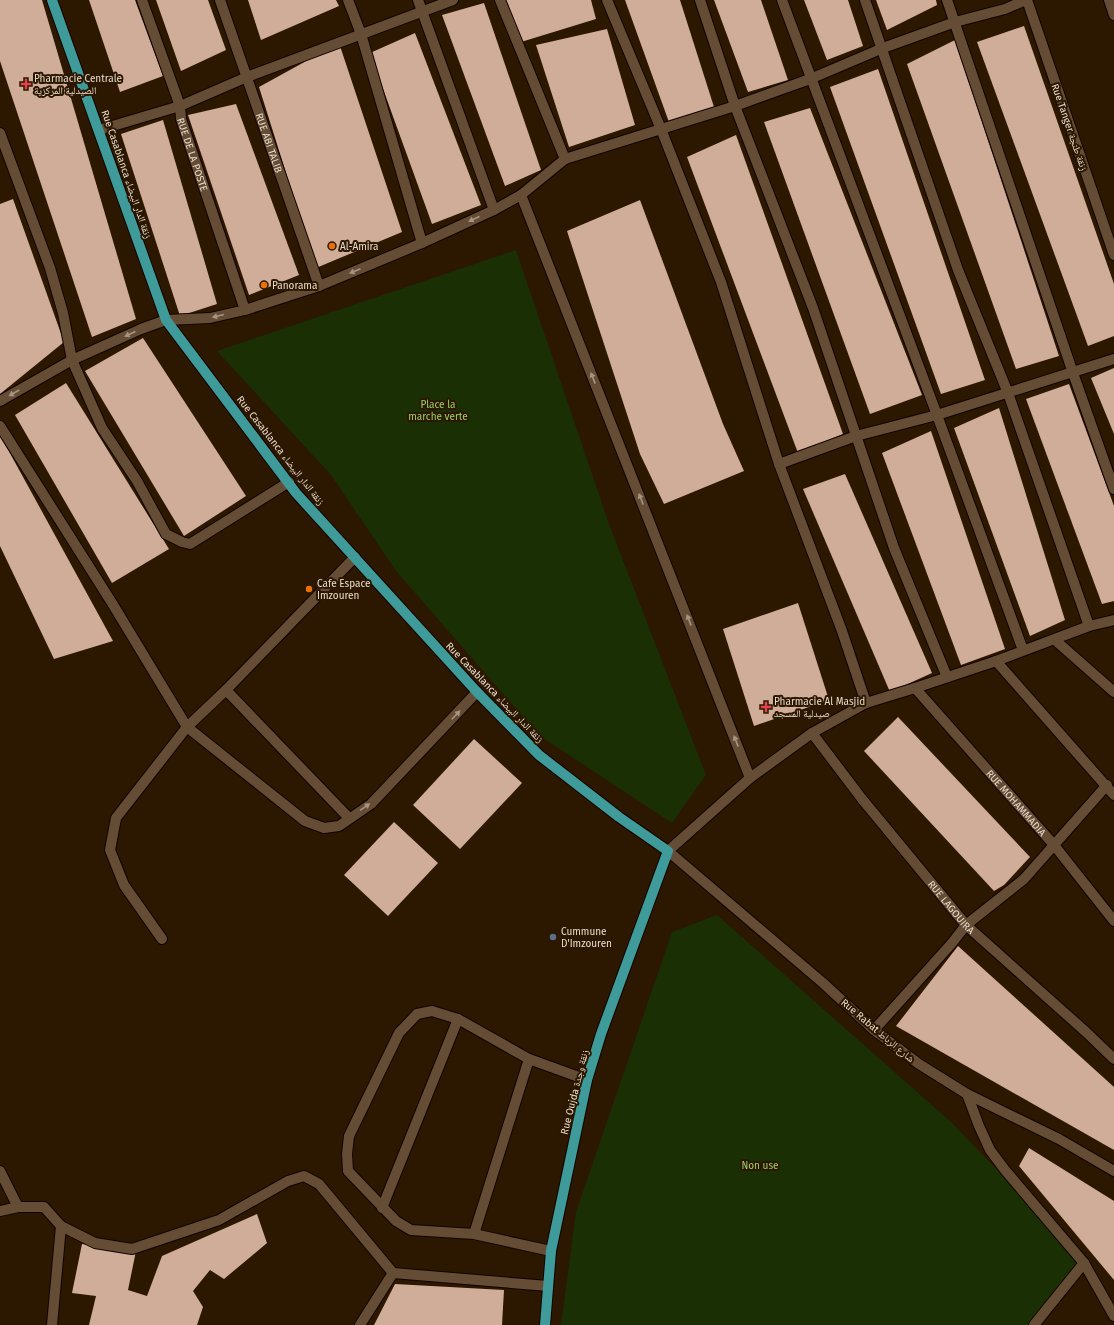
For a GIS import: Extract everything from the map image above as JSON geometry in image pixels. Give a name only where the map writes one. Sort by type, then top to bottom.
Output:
[{"type":"main road","name":"Rue Casablanca زنقة الدار البيضاء","points":[[52,0],[166,320],[296,492],[477,692],[539,755],[620,817],[668,851]]},
{"type":"main road","name":"Rue Oujda زنقة وجدة","points":[[545,1325],[551,1251],[587,1080],[601,1034],[668,851]]},
{"type":"street","name":"RUE DE LA POSTE","points":[[142,0],[180,106],[181,119],[245,310]]},
{"type":"street","name":"RUE ABI TALIB","points":[[220,0],[319,286]]},
{"type":"street","points":[[348,0],[360,34],[422,243]]},
{"type":"street","points":[[418,0],[494,210]]},
{"type":"street","points":[[99,130],[180,106],[247,77],[453,0]]},
{"type":"street","points":[[500,0],[565,159]]},
{"type":"street","points":[[607,0],[661,129],[721,282],[778,464],[842,631],[866,703]]},
{"type":"street","points":[[700,0],[735,106],[813,308],[894,548],[947,677]]},
{"type":"street","points":[[782,0],[810,79],[937,415],[1023,650]]},
{"type":"street","points":[[865,0],[883,48],[958,270],[1008,393],[1089,626]]},
{"type":"street","points":[[948,0],[1073,373],[1114,489]]},
{"type":"street","points":[[0,401],[72,360],[141,329],[166,320],[210,318],[245,310],[319,286],[422,243],[494,210],[521,194],[565,159],[735,106],[810,79],[883,48],[955,22],[1005,9],[1026,0]]},
{"type":"street","name":"Rue Tanger زنقة طنجة","points":[[1026,0],[1114,255]]},
{"type":"street","points":[[1109,0],[1114,15]]},
{"type":"street","points":[[0,134],[50,268],[63,313],[72,360],[102,428],[137,481],[166,534],[182,542],[190,544],[289,482]]},
{"type":"street","points":[[521,194],[750,778]]},
{"type":"street","points":[[778,464],[856,436],[937,415],[1114,359]]},
{"type":"street","points":[[0,426],[108,597],[187,727],[305,821],[324,828],[339,826],[370,804],[477,692]]},
{"type":"street","points":[[162,939],[124,885],[110,850],[116,818],[187,727],[226,690],[355,557]]},
{"type":"street","points":[[668,851],[750,778],[812,733],[866,703],[996,661],[1089,626],[1114,620]]},
{"type":"street","points":[[1055,640],[1114,692]]},
{"type":"street","points":[[996,661],[1114,794]]},
{"type":"street","name":"RUE MOHAMMADIA","points":[[916,688],[1054,845],[1114,921]]},
{"type":"street","points":[[226,690],[349,818]]},
{"type":"street","name":"RUE LAGOUIRA","points":[[812,733],[862,799],[966,925],[1080,1026],[1114,1059]]},
{"type":"street","points":[[874,1030],[952,943],[966,925],[1024,879],[1106,785]]},
{"type":"street","name":"Rue Rabat شارع الرباط","points":[[668,851],[823,983],[874,1030],[919,1064],[967,1094],[1059,1139],[1114,1171]]},
{"type":"street","points":[[551,1251],[474,1234],[411,1230],[396,1222],[348,1171],[347,1154],[349,1136],[399,1033],[417,1014],[432,1011],[458,1019],[529,1059],[587,1080]]},
{"type":"street","points":[[382,1208],[458,1019]]},
{"type":"street","points":[[474,1234],[529,1059]]},
{"type":"street","points":[[967,1094],[978,1126],[990,1150],[1005,1170],[1084,1263],[1114,1316]]},
{"type":"street","points":[[0,1171],[18,1208]]},
{"type":"street","points":[[0,1211],[18,1208],[44,1207],[61,1226],[95,1243],[132,1248],[219,1220],[288,1181],[304,1176],[319,1184],[393,1273],[548,1286]]},
{"type":"street","points":[[52,1325],[61,1226]]},
{"type":"street","points":[[1034,1325],[1084,1263]]},
{"type":"street","points":[[360,1325],[393,1273]]},
{"type":"green space","name":"Place la marche verte","points":[[516,250],[609,524],[706,775],[672,823],[540,736],[396,571],[331,475],[217,351]]},
{"type":"green space","name":"Non use","points":[[717,915],[951,1122],[1082,1257],[1032,1325],[561,1325],[576,1212],[672,932]]},
{"type":"building","points":[[0,0],[42,0],[136,319],[92,337],[0,61]]},
{"type":"building","points":[[89,0],[135,0],[163,76],[120,92]]},
{"type":"building","points":[[156,0],[208,0],[226,50],[181,71]]},
{"type":"building","points":[[248,0],[336,0],[339,6],[261,40]]},
{"type":"building","points":[[505,0],[591,0],[596,19],[521,42]]},
{"type":"building","points":[[625,0],[680,0],[714,107],[670,125]]},
{"type":"building","points":[[714,0],[761,0],[788,80],[748,92]]},
{"type":"building","points":[[804,0],[848,0],[863,46],[827,60]]},
{"type":"building","points":[[876,0],[936,0],[937,5],[887,30]]},
{"type":"building","points":[[484,3],[541,170],[505,186],[442,15]]},
{"type":"building","points":[[1024,26],[1114,284],[1114,336],[1088,346],[977,42]]},
{"type":"building","points":[[607,29],[635,125],[569,147],[536,45]]},
{"type":"building","points":[[415,33],[481,205],[432,224],[370,53]]},
{"type":"building","points":[[955,40],[1059,356],[1016,369],[907,64]]},
{"type":"building","points":[[339,43],[402,232],[316,268],[259,87]]},
{"type":"building","points":[[878,69],[985,380],[941,394],[830,87]]},
{"type":"building","points":[[236,104],[299,275],[249,295],[188,115]]},
{"type":"building","points":[[810,108],[922,395],[870,414],[764,122]]},
{"type":"building","points":[[163,120],[217,304],[180,316],[121,134]]},
{"type":"building","points":[[736,135],[843,434],[798,453],[687,157]]},
{"type":"building","points":[[13,199],[64,342],[0,394],[0,204]]},
{"type":"building","points":[[640,200],[723,424],[744,471],[664,504],[640,454],[567,231]]},
{"type":"building","points":[[143,338],[246,496],[184,536],[85,371]]},
{"type":"building","points":[[1114,368],[1114,434],[1091,378]]},
{"type":"building","points":[[66,383],[169,549],[112,583],[15,415]]},
{"type":"building","points":[[1069,384],[1114,506],[1114,601],[1102,604],[1026,399]]},
{"type":"building","points":[[999,408],[1065,620],[1030,636],[954,428]]},
{"type":"building","points":[[931,431],[1005,649],[961,665],[882,453]]},
{"type":"building","points":[[0,435],[113,641],[54,659],[0,546]]},
{"type":"building","points":[[845,474],[932,673],[890,692],[803,489]]},
{"type":"building","points":[[798,603],[829,700],[754,726],[723,629]]},
{"type":"building","points":[[898,717],[1030,857],[1004,885],[994,891],[864,751]]},
{"type":"building","points":[[474,739],[522,783],[460,849],[413,805]]},
{"type":"building","points":[[394,822],[438,863],[388,916],[344,875]]},
{"type":"building","points":[[958,946],[1114,1087],[1114,1150],[896,1026]]},
{"type":"building","points":[[1029,1148],[1114,1201],[1114,1280],[1019,1166]]},
{"type":"building","points":[[257,1214],[267,1243],[224,1279],[210,1270],[193,1291],[203,1307],[197,1325],[89,1325],[96,1296],[72,1293],[82,1244],[136,1251],[128,1290],[147,1296],[162,1256]]},
{"type":"building","points":[[395,1284],[504,1290],[502,1325],[374,1325]]},
{"type":"place","name":"Pharmacie Centrale الصيدلية المركزية","points":[[26,84]]},
{"type":"place","name":"Al-Amira","points":[[332,246]]},
{"type":"place","name":"Panorama","points":[[264,285]]},
{"type":"place","name":"Cafe Espace Imzouren","points":[[309,589]]},
{"type":"place","name":"Pharmacie Al Masjid صيدلية المسجد","points":[[766,707]]},
{"type":"place","name":"Cummune D'Imzouren","points":[[553,937]]}]
